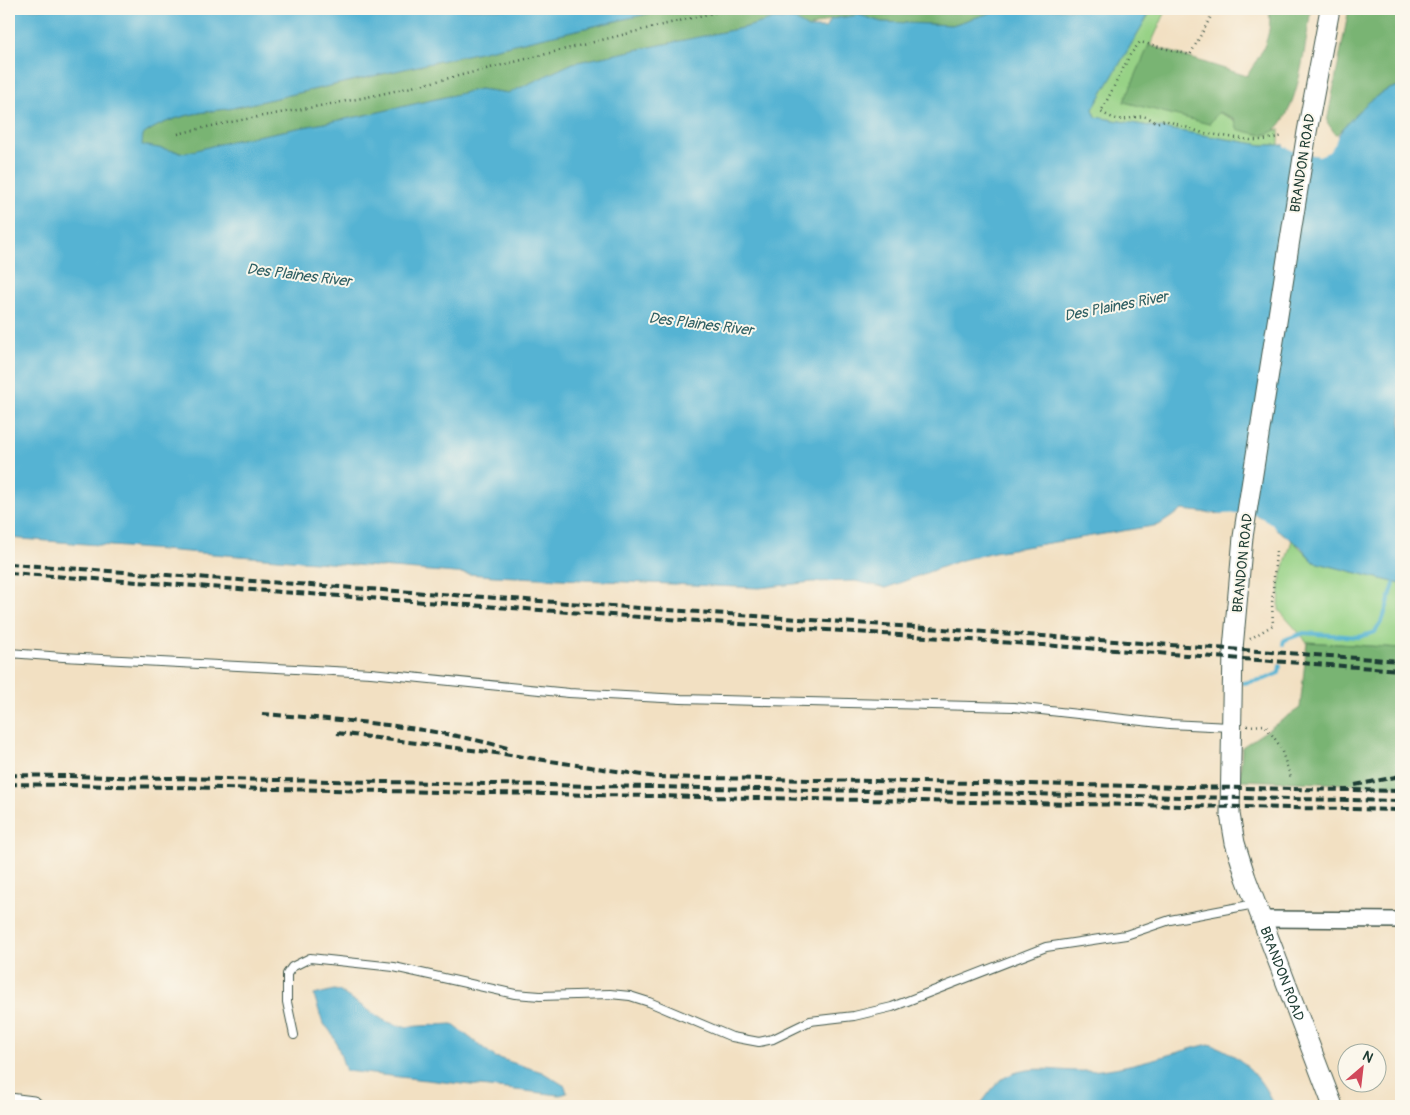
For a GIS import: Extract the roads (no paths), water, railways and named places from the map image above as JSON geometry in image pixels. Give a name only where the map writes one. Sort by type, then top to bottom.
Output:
[{"type":"street","name":"BRANDON ROAD","points":[[1330,9],[1307,132],[1243,536],[1232,649],[1230,814],[1235,843],[1258,911],[1333,1106]]},
{"type":"street","points":[[1258,911],[1401,920]]},
{"type":"street","points":[[9,1103],[33,1106]]},
{"type":"lane","points":[[9,653],[62,658],[371,673],[569,692],[681,699],[1014,708],[1169,724],[1230,727]]},
{"type":"lane","points":[[294,1034],[287,1002],[287,974],[300,961],[310,958],[394,967],[515,994],[540,996],[610,994],[630,996],[649,1002],[732,1037],[759,1042],[773,1039],[810,1021],[854,1016],[892,1007],[1046,947],[1126,935],[1170,920],[1258,911]]},
{"type":"water","name":"Des Plaines River","points":[[9,9],[669,9],[228,109],[184,116],[162,124],[143,135],[142,145],[185,153],[231,141],[366,115],[480,89],[509,93],[573,63],[747,27],[774,19],[795,20],[808,28],[826,28],[831,19],[859,15],[881,22],[952,25],[1003,9],[1152,9],[1093,109],[1096,117],[1262,145],[1284,145],[1292,150],[1316,155],[1330,149],[1350,120],[1370,101],[1391,88],[1401,86],[1401,584],[1314,562],[1300,546],[1258,516],[1245,513],[1231,515],[1182,510],[1159,525],[994,552],[958,561],[886,588],[855,581],[812,582],[759,588],[494,576],[9,538]]},
{"type":"water","points":[[334,990],[339,991],[385,1021],[403,1027],[452,1024],[495,1057],[542,1072],[565,1086],[567,1093],[560,1095],[346,1071],[331,1032],[323,1024],[314,995]]},
{"type":"water","points":[[1209,1044],[1230,1053],[1240,1060],[1263,1085],[1274,1106],[979,1106],[1001,1080],[1014,1073],[1034,1069],[1086,1071],[1116,1068]]},
{"type":"waterway","points":[[1283,644],[1284,640],[1304,633],[1359,637],[1375,632],[1383,619],[1394,584]]},
{"type":"waterway","points":[[1243,683],[1265,679],[1279,673],[1280,666]]},
{"type":"railway","points":[[9,564],[1401,661]]},
{"type":"railway","points":[[9,573],[1401,670]]},
{"type":"railway","points":[[262,714],[419,729],[511,749]]},
{"type":"railway","points":[[337,733],[504,754],[656,777],[1401,791]]},
{"type":"railway","points":[[9,775],[1401,801]]},
{"type":"railway","points":[[1355,785],[1401,776]]},
{"type":"railway","points":[[9,784],[1401,810]]}]
